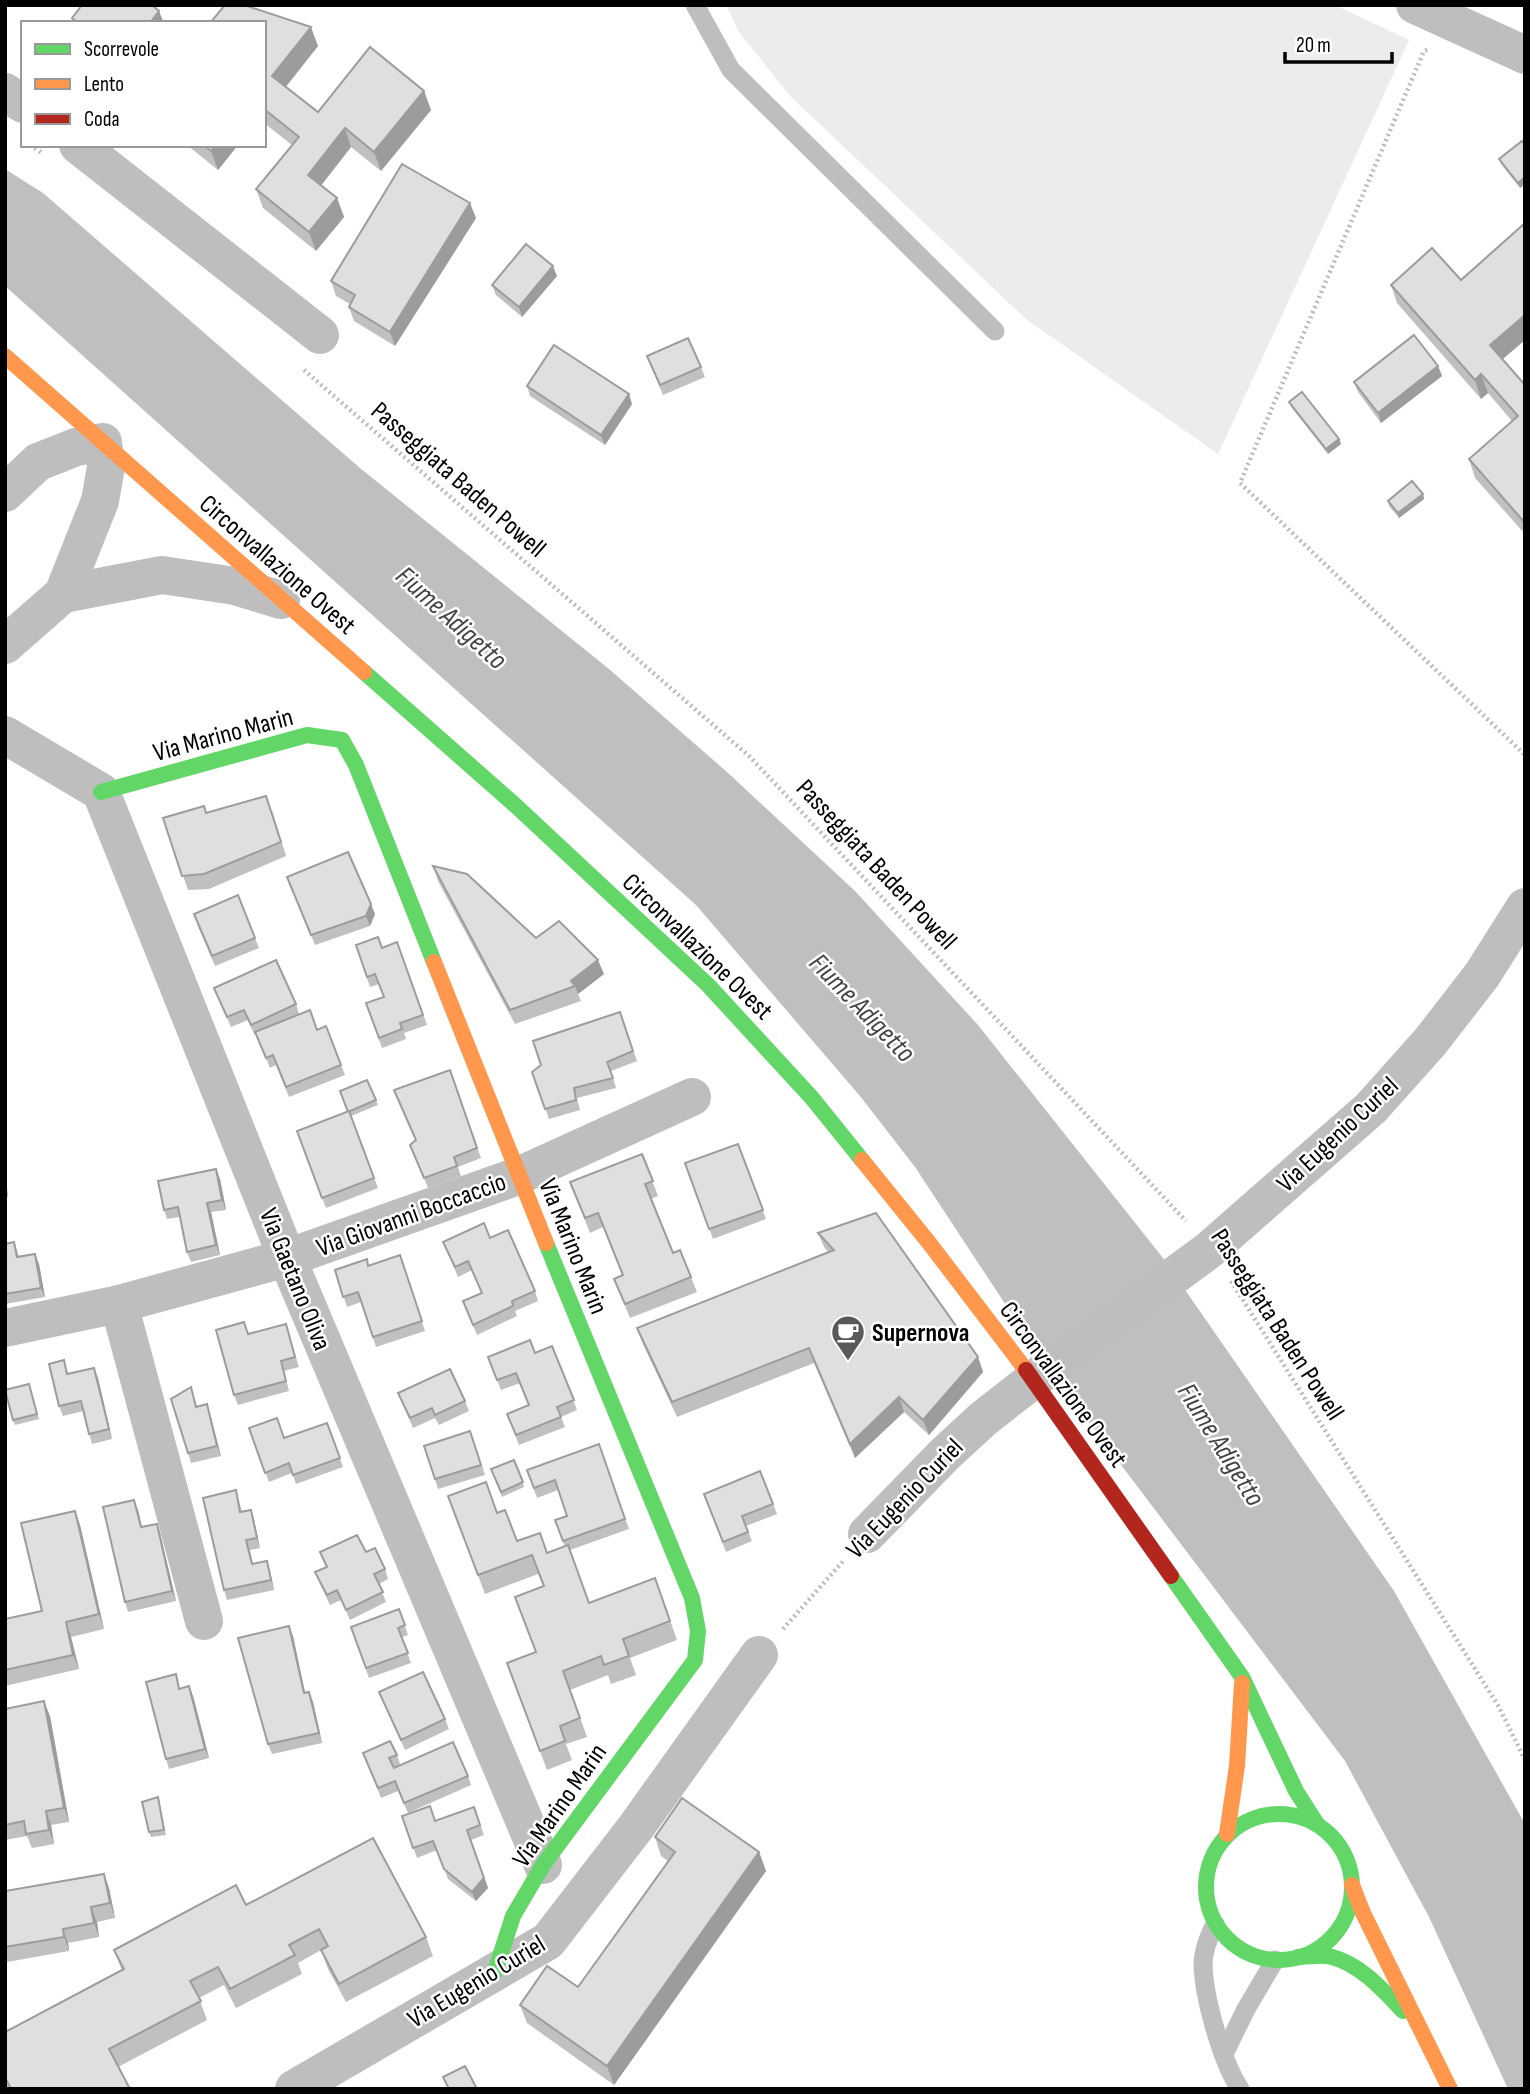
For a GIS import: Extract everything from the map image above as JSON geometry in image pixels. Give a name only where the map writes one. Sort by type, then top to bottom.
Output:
[{"type":"main road","name":"Circonvallazione Ovest","points":[[5,356],[515,805],[708,985],[812,1098],[1040,1375],[1242,1677],[1296,1791],[1317,1824]]},
{"type":"main road","name":"Via Marino Marin","points":[[101,792],[307,735],[342,740],[356,765],[518,1176],[692,1598],[698,1630],[695,1660],[543,1865],[513,1916],[495,1972]]},
{"type":"main road","points":[[1227,1834],[1237,1766],[1242,1677]]},
{"type":"main road","points":[[1423,2033],[1387,1994],[1357,1970],[1331,1957],[1275,1960],[1251,1955],[1230,1942],[1215,1924],[1206,1901],[1206,1877],[1213,1853],[1227,1834],[1247,1820],[1270,1814],[1294,1815],[1317,1824],[1335,1840],[1347,1861],[1352,1885],[1363,1913],[1423,2033],[1450,2089]]},
{"type":"main road","points":[[1298,1957],[1320,1947],[1338,1930],[1349,1909],[1352,1885]]},
{"type":"street","points":[[1415,5],[1525,55]]},
{"type":"street","points":[[5,92],[21,103]]},
{"type":"street","points":[[66,153],[320,335]]},
{"type":"street","points":[[5,494],[38,462],[76,447],[103,443],[106,467],[100,501],[63,594],[5,645]]},
{"type":"street","points":[[63,594],[162,575],[235,586],[281,600]]},
{"type":"street","points":[[5,736],[101,792]]},
{"type":"street","name":"Via Gaetano Oliva","points":[[101,792],[287,1258],[543,1865]]},
{"type":"street","name":"Via Eugenio Curiel","points":[[867,1534],[983,1419],[1205,1252],[1371,1108],[1430,1042],[1467,994],[1525,906]]},
{"type":"street","name":"Via Giovanni Boccaccio","points":[[5,1328],[119,1304],[287,1258],[518,1176],[692,1097]]},
{"type":"street","points":[[119,1304],[204,1621]]},
{"type":"street","name":"Via Eugenio Curiel","points":[[294,2089],[548,1941],[636,1827],[759,1655]]},
{"type":"lane","points":[[695,5],[731,70],[995,331]]},
{"type":"lane","points":[[1215,1924],[1207,1939],[1203,1963],[1208,2001],[1224,2054],[1240,2089]]},
{"type":"lane","points":[[1224,2054],[1246,2009],[1275,1960]]},
{"type":"path","points":[[1434,48],[1424,51],[1240,483],[1525,755]]},
{"type":"path","points":[[39,147],[66,153]]},
{"type":"path","name":"Passeggiata Baden Powell","points":[[298,365],[749,756],[1183,1218],[1205,1252],[1229,1277],[1499,1707],[1525,1760]]},
{"type":"path","name":"Via Eugenio Curiel","points":[[759,1655],[867,1534]]},
{"type":"shaded area","points":[[726,5],[1335,5],[1409,40],[1218,454],[1026,319],[791,97],[739,32]]},
{"type":"water","name":"Fiume Adigetto","points":[[5,169],[43,193],[360,468],[609,669],[727,772],[855,891],[978,1025],[1163,1258],[1394,1591],[1525,1824],[1525,2089],[1508,2089],[1429,1917],[1345,1761],[1044,1363],[915,1167],[860,1096],[696,905],[5,286]]},
{"type":"building","points":[[82,5],[152,5],[159,11],[152,21],[76,21],[72,18]]},
{"type":"building","points":[[225,5],[244,5],[311,27],[272,76],[318,112],[370,47],[424,91],[374,152],[345,128],[308,175],[337,198],[309,232],[256,189],[299,137],[266,111],[266,21],[212,21]]},
{"type":"building","points":[[1522,141],[1525,145],[1525,177],[1518,183],[1499,159]]},
{"type":"building","points":[[402,164],[470,203],[390,332],[349,307],[355,295],[331,281]]},
{"type":"building","points":[[1525,223],[1525,315],[1490,345],[1525,385],[1525,523],[1469,459],[1518,416],[1481,374],[1475,380],[1391,285],[1432,248],[1461,280]]},
{"type":"building","points":[[526,244],[553,266],[519,307],[492,285]]},
{"type":"building","points":[[1414,335],[1438,366],[1378,413],[1354,382]]},
{"type":"building","points":[[688,338],[701,367],[660,385],[647,356]]},
{"type":"building","points":[[554,345],[629,394],[601,435],[527,386]]},
{"type":"building","points":[[1302,392],[1339,439],[1326,449],[1289,402]]},
{"type":"building","points":[[1412,481],[1423,494],[1398,513],[1388,501]]},
{"type":"building","points":[[266,796],[281,842],[204,874],[182,876],[163,818],[204,806],[206,813]]},
{"type":"building","points":[[348,852],[371,904],[366,916],[311,935],[287,877]]},
{"type":"building","points":[[433,866],[467,874],[536,938],[559,921],[598,960],[571,981],[575,986],[510,1010]]},
{"type":"building","points":[[238,895],[255,938],[212,956],[194,914]]},
{"type":"building","points":[[378,937],[382,948],[397,942],[423,1015],[400,1023],[402,1029],[379,1038],[366,1003],[384,997],[375,974],[367,977],[356,945]]},
{"type":"building","points":[[276,960],[296,1004],[251,1025],[244,1010],[227,1017],[214,988]]},
{"type":"building","points":[[310,1010],[317,1030],[326,1026],[341,1065],[286,1087],[273,1055],[266,1058],[255,1032]]},
{"type":"building","points":[[620,1012],[633,1051],[607,1062],[613,1078],[574,1088],[576,1100],[545,1109],[532,1072],[541,1065],[533,1041]]},
{"type":"building","points":[[450,1070],[477,1148],[454,1157],[457,1166],[424,1178],[410,1145],[416,1140],[394,1090]]},
{"type":"building","points":[[367,1080],[376,1100],[348,1112],[340,1091]]},
{"type":"building","points":[[349,1111],[374,1178],[322,1198],[297,1131]]},
{"type":"building","points":[[738,1144],[763,1210],[709,1229],[685,1163]]},
{"type":"building","points":[[642,1154],[653,1181],[645,1184],[673,1253],[680,1250],[691,1277],[625,1304],[614,1279],[623,1275],[598,1213],[585,1218],[570,1182]]},
{"type":"building","points":[[216,1169],[222,1200],[207,1203],[216,1245],[187,1252],[178,1207],[164,1210],[158,1181]]},
{"type":"building","points":[[876,1213],[978,1357],[923,1420],[899,1397],[850,1444],[809,1348],[672,1402],[637,1328],[834,1250],[818,1233]]},
{"type":"building","points":[[484,1223],[490,1238],[508,1230],[535,1291],[512,1301],[513,1306],[473,1325],[463,1301],[482,1293],[468,1261],[455,1267],[443,1242]]},
{"type":"building","points":[[14,1242],[17,1257],[35,1254],[41,1288],[5,1294],[5,1244]]},
{"type":"building","points":[[400,1255],[422,1321],[373,1337],[358,1292],[343,1297],[335,1270],[367,1259],[368,1266]]},
{"type":"building","points":[[244,1322],[248,1334],[286,1324],[295,1357],[281,1361],[286,1381],[234,1395],[216,1330]]},
{"type":"building","points":[[530,1340],[535,1353],[552,1346],[574,1400],[557,1407],[561,1417],[516,1435],[507,1414],[529,1405],[516,1373],[497,1380],[488,1357]]},
{"type":"building","points":[[64,1360],[67,1374],[94,1368],[109,1429],[89,1434],[81,1401],[59,1406],[49,1364]]},
{"type":"building","points":[[450,1369],[465,1401],[435,1415],[432,1408],[410,1418],[398,1393]]},
{"type":"building","points":[[29,1384],[37,1414],[13,1420],[5,1390]]},
{"type":"building","points":[[191,1387],[196,1407],[207,1404],[217,1446],[188,1453],[171,1399]]},
{"type":"building","points":[[277,1418],[284,1438],[327,1423],[340,1458],[293,1475],[289,1463],[265,1473],[249,1428]]},
{"type":"building","points":[[470,1431],[481,1465],[435,1479],[424,1446]]},
{"type":"building","points":[[599,1444],[625,1519],[563,1541],[555,1520],[567,1516],[555,1480],[534,1488],[527,1470]]},
{"type":"building","points":[[514,1460],[523,1482],[501,1492],[491,1469]]},
{"type":"building","points":[[760,1471],[773,1504],[742,1516],[748,1532],[723,1542],[704,1494]]},
{"type":"building","points":[[486,1482],[497,1513],[505,1510],[517,1541],[540,1533],[547,1553],[568,1545],[589,1603],[655,1578],[670,1621],[623,1639],[629,1656],[604,1665],[601,1656],[563,1671],[580,1718],[560,1726],[565,1741],[540,1751],[507,1663],[536,1652],[515,1597],[544,1586],[532,1555],[478,1575],[448,1496]]},
{"type":"building","points":[[236,1490],[240,1512],[251,1510],[257,1538],[246,1540],[252,1564],[267,1561],[271,1580],[224,1590],[203,1498]]},
{"type":"building","points":[[134,1500],[141,1527],[157,1524],[172,1591],[125,1602],[103,1507]]},
{"type":"building","points":[[75,1511],[99,1614],[66,1622],[73,1655],[5,1670],[5,1619],[42,1611],[21,1523]]},
{"type":"building","points":[[357,1535],[366,1552],[375,1548],[385,1569],[374,1574],[383,1592],[346,1610],[337,1590],[327,1595],[315,1572],[327,1567],[320,1552]]},
{"type":"building","points":[[399,1609],[405,1625],[398,1628],[408,1653],[366,1668],[351,1627]]},
{"type":"building","points":[[289,1626],[304,1693],[309,1692],[319,1733],[268,1744],[238,1638]]},
{"type":"building","points":[[423,1672],[445,1719],[401,1740],[379,1692]]},
{"type":"building","points":[[176,1674],[179,1689],[189,1686],[205,1749],[166,1759],[146,1682]]},
{"type":"building","points":[[44,1701],[64,1808],[46,1811],[49,1830],[26,1834],[24,1821],[5,1825],[5,1709]]},
{"type":"building","points":[[390,1741],[397,1755],[389,1758],[394,1768],[453,1742],[468,1776],[404,1803],[395,1781],[378,1788],[363,1753]]},
{"type":"building","points":[[158,1797],[164,1830],[149,1832],[142,1802]]},
{"type":"building","points":[[682,1798],[759,1852],[607,2066],[520,2005],[547,1966],[578,1987],[675,1852],[655,1837]]},
{"type":"building","points":[[430,1806],[435,1821],[474,1807],[480,1825],[467,1830],[484,1878],[472,1892],[444,1869],[433,1841],[413,1848],[402,1816]]},
{"type":"building","points":[[373,1838],[426,1937],[339,1984],[321,1950],[328,1946],[319,1929],[289,1945],[295,1955],[230,1989],[218,1967],[190,1981],[201,2001],[109,2049],[130,2089],[11,2089],[5,2077],[5,2032],[124,1969],[114,1950],[236,1885],[246,1905]]},
{"type":"building","points":[[104,1874],[110,1903],[91,1907],[94,1923],[63,1929],[64,1937],[5,1947],[5,1891]]},
{"type":"building","points":[[465,2066],[477,2089],[449,2089],[443,2077]]},
{"type":"traffic: fast","points":[[364,672],[515,805],[708,985],[812,1098],[862,1160]]},
{"type":"traffic: fast","points":[[101,792],[307,735],[342,740],[356,765],[434,962]]},
{"type":"traffic: fast","points":[[495,1972],[513,1916],[543,1865],[695,1660],[698,1631],[692,1598],[546,1243]]},
{"type":"traffic: fast","points":[[1171,1576],[1242,1677],[1296,1791],[1317,1824]]},
{"type":"traffic: fast","points":[[1279,1814],[1307,1820],[1331,1835],[1346,1859],[1352,1887],[1346,1915],[1331,1939],[1307,1954],[1279,1960],[1251,1954],[1227,1939],[1212,1915],[1206,1887],[1212,1859],[1227,1835],[1251,1820],[1279,1814]]},
{"type":"traffic: fast","points":[[1298,1957],[1328,1956],[1352,1966],[1371,1979],[1403,2011]]},
{"type":"traffic: slow","points":[[5,356],[364,672]]},
{"type":"traffic: slow","points":[[434,962],[546,1243]]},
{"type":"traffic: slow","points":[[862,1160],[1026,1370]]},
{"type":"traffic: slow","points":[[1227,1834],[1237,1766],[1242,1683]]},
{"type":"traffic: slow","points":[[1352,1885],[1363,1913],[1450,2089]]},
{"type":"traffic: jam","points":[[1026,1370],[1171,1576]]},
{"type":"place","name":"Supernova","points":[[848,1362]]}]
